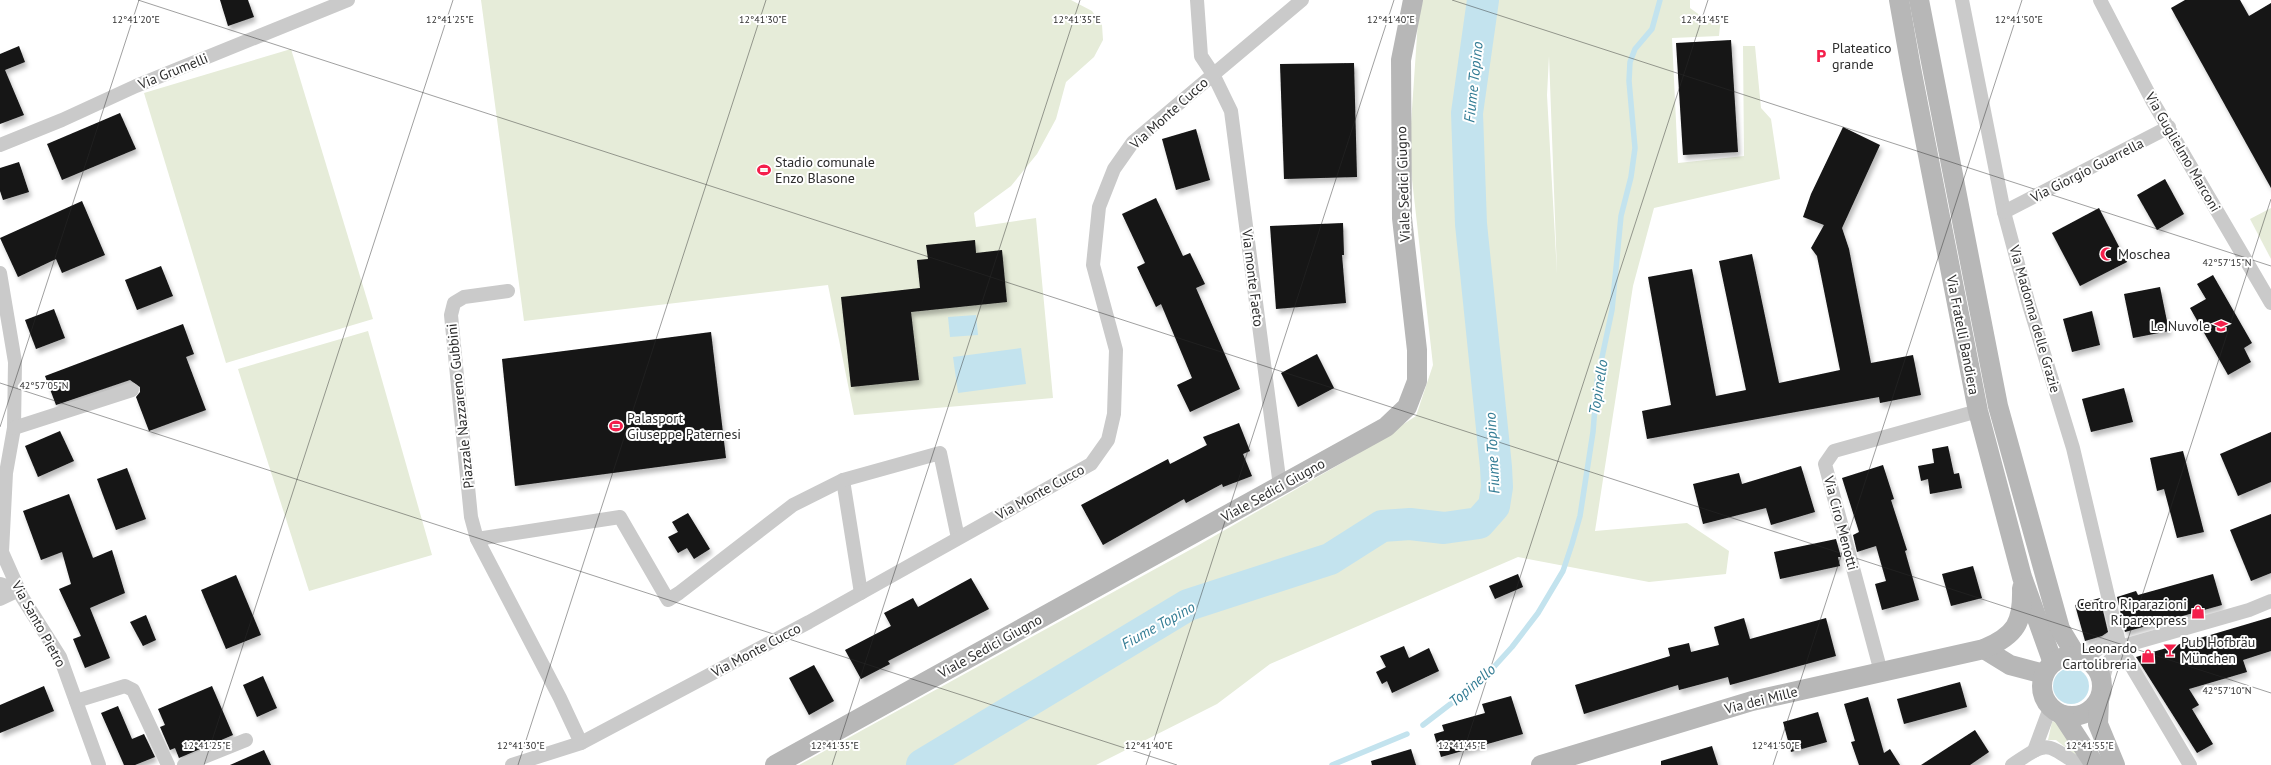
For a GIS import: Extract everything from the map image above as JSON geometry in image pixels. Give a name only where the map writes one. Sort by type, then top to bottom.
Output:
[{"type":"main road","name":"Viale Sedici Giugno","points":[[775,765],[1386,427],[1407,407],[1417,381],[1417,350],[1402,210],[1401,60],[1413,0]]},
{"type":"main road","name":"Via Fratelli Bandiera","points":[[1899,0],[1910,68],[1978,411],[2048,668]]},
{"type":"main road","name":"Via Fratelli Bandiera","points":[[1920,0],[1998,406],[2060,629],[2081,658]]},
{"type":"main road","name":"Via dei Mille","points":[[1541,765],[1752,701],[1984,649],[2004,640],[2017,627],[2023,610],[2022,577]]},
{"type":"main road","points":[[1984,649],[2010,665],[2048,668],[2064,657],[2081,658],[2093,665],[2099,673],[2100,691],[2098,724],[2115,765]]},
{"type":"main road","points":[[2048,668],[2042,692],[2095,765]]},
{"type":"main road","points":[[2057,712],[2080,716],[2094,707],[2100,691]]},
{"type":"street","name":"Via Grumelli","points":[[0,145],[62,120],[136,86],[348,0]]},
{"type":"street","name":"Via monte Faeto","points":[[1197,0],[1201,56],[1213,74],[1231,111],[1280,486]]},
{"type":"street","name":"Via Monte Cucco","points":[[512,765],[581,743],[861,593],[1091,464],[1108,440],[1114,414],[1116,350],[1093,265],[1099,207],[1114,170],[1133,142],[1302,0]]},
{"type":"street","name":"Via Madonna delle Grazie","points":[[1962,0],[2004,212],[2029,305],[2073,448],[2119,642],[2190,765]]},
{"type":"street","name":"Via Guglielmo Marconi","points":[[2100,0],[2169,127],[2271,303]]},
{"type":"street","name":"Via Giorgio Guarrella","points":[[2004,212],[2169,127]]},
{"type":"street","name":"Via Santo Pietro","points":[[0,274],[15,362],[14,428],[6,473],[2,552],[19,590],[60,657],[99,765]]},
{"type":"street","name":"Piazzale Nazzareno Gubbini","points":[[508,291],[464,297],[454,303],[451,315],[471,517],[477,539],[546,671],[581,743]]},
{"type":"street","points":[[14,428],[132,390]]},
{"type":"street","name":"Via Ciro Menotti","points":[[1881,672],[1825,464],[1834,451],[1978,411]]},
{"type":"street","points":[[477,539],[620,517],[668,600],[680,593],[793,505],[843,480],[940,453],[958,538]]},
{"type":"street","points":[[843,480],[861,593]]},
{"type":"street","points":[[0,584],[19,590]]},
{"type":"street","points":[[0,599],[19,590]]},
{"type":"street","points":[[2081,658],[2119,642],[2249,610],[2271,601]]},
{"type":"street","points":[[2100,691],[2107,664],[2119,642]]},
{"type":"street","points":[[76,701],[125,686],[134,690],[168,765]]},
{"type":"street","points":[[2034,751],[2057,712]]},
{"type":"street","points":[[184,765],[246,740]]},
{"type":"street","points":[[2012,765],[2034,751],[2044,747],[2053,747],[2079,765]]},
{"type":"green space","name":"Stadio comunale Enzo Blasone","points":[[481,0],[1071,0],[1092,11],[1102,25],[1103,40],[1094,57],[1066,82],[1056,119],[1037,154],[1011,186],[974,213],[976,227],[1036,218],[1053,398],[854,415],[828,285],[524,321]]},
{"type":"green space","points":[[1423,0],[1690,0],[1690,8],[1701,16],[1721,16],[1719,36],[1672,38],[1678,163],[1744,156],[1743,46],[1755,46],[1761,108],[1771,119],[1780,179],[1654,208],[1633,286],[1595,531],[1687,523],[1729,551],[1726,574],[1649,582],[1518,557],[1270,664],[1217,704],[1096,765],[799,765],[1197,546],[1354,456],[1416,416],[1433,365],[1409,153],[1418,21]],"holes":[[[1549,56],[1557,273],[1547,95]]]},
{"type":"green space","points":[[291,49],[373,319],[226,363],[144,93]]},
{"type":"green space","points":[[2271,208],[2271,259],[2250,219]]},
{"type":"green space","points":[[368,331],[432,555],[309,591],[238,369]]},
{"type":"green space","points":[[2058,719],[2088,765],[2056,740],[2048,740],[2052,722]]},
{"type":"water","points":[[976,315],[978,335],[950,337],[948,317]]},
{"type":"water","points":[[1021,348],[1026,384],[958,393],[953,357]]},
{"type":"water","points":[[2071,668],[2081,671],[2086,676],[2089,686],[2086,696],[2081,701],[2071,704],[2061,701],[2056,696],[2053,686],[2056,676],[2061,671]]},
{"type":"building","points":[[220,0],[248,0],[254,17],[228,26]]},
{"type":"building","points":[[2185,0],[2240,0],[2249,16],[2271,3],[2271,188],[2171,8]]},
{"type":"building","points":[[1731,40],[1738,152],[1683,155],[1676,43]]},
{"type":"building","points":[[19,46],[25,62],[5,70],[24,115],[0,124],[0,54]]},
{"type":"building","points":[[1354,63],[1357,177],[1284,179],[1280,64]]},
{"type":"building","points":[[120,113],[136,149],[62,180],[47,144]]},
{"type":"building","points":[[1843,127],[1880,145],[1842,228],[1849,249],[1871,363],[1913,355],[1921,395],[1880,403],[1879,397],[1647,439],[1642,411],[1671,405],[1648,277],[1692,269],[1716,396],[1746,390],[1719,261],[1752,254],[1779,383],[1840,370],[1817,256],[1811,248],[1824,225],[1803,217],[1811,194]]},
{"type":"building","points":[[1196,129],[1210,180],[1176,190],[1162,139]]},
{"type":"building","points":[[19,162],[29,192],[3,200],[0,191],[0,168]]},
{"type":"building","points":[[2165,179],[2184,214],[2157,230],[2137,195]]},
{"type":"building","points":[[1156,198],[1183,256],[1190,253],[1205,284],[1196,288],[1240,389],[1190,412],[1177,385],[1192,378],[1161,304],[1156,307],[1137,267],[1145,263],[1122,214]]},
{"type":"building","points":[[82,201],[105,255],[62,273],[56,259],[18,277],[0,238]]},
{"type":"building","points":[[2099,208],[2127,262],[2080,286],[2052,233]]},
{"type":"building","points":[[1343,223],[1344,255],[1342,255],[1346,303],[1276,309],[1270,226]]},
{"type":"building","points":[[975,240],[976,253],[1002,250],[1007,302],[911,312],[919,380],[851,387],[841,297],[920,288],[917,260],[928,259],[926,245]]},
{"type":"building","points":[[161,266],[173,296],[137,310],[125,280]]},
{"type":"building","name":"Le Nuvole","points":[[2213,275],[2252,343],[2244,348],[2251,362],[2228,375],[2190,308],[2206,299],[2197,284]]},
{"type":"building","points":[[2160,287],[2169,331],[2133,338],[2124,294]]},
{"type":"building","points":[[54,309],[65,338],[36,349],[25,320]]},
{"type":"building","points":[[2092,311],[2100,345],[2072,352],[2063,319]]},
{"type":"building","points":[[183,324],[194,354],[186,357],[206,410],[149,431],[136,397],[140,392],[140,387],[130,380],[56,405],[45,376]]},
{"type":"building","name":"Palasport Giuseppe Paternesi","points":[[711,332],[726,458],[515,486],[502,359]]},
{"type":"building","points":[[1317,354],[1334,388],[1298,407],[1281,373]]},
{"type":"building","points":[[2124,388],[2133,422],[2091,432],[2082,399]]},
{"type":"building","points":[[1239,423],[1250,451],[1243,454],[1252,476],[1223,487],[1222,484],[1186,503],[1184,499],[1103,545],[1081,505],[1168,459],[1170,464],[1207,445],[1203,437]]},
{"type":"building","points":[[60,431],[74,461],[38,477],[25,446]]},
{"type":"building","points":[[2271,432],[2271,482],[2238,496],[2220,454]]},
{"type":"building","points":[[1948,446],[1954,474],[1959,473],[1962,488],[1930,494],[1928,479],[1921,481],[1918,466],[1934,463],[1932,449]]},
{"type":"building","points":[[2183,451],[2204,532],[2177,538],[2164,489],[2157,491],[2150,458]]},
{"type":"building","points":[[1883,465],[1894,499],[1891,500],[1907,550],[1905,551],[1919,600],[1882,610],[1875,584],[1886,581],[1876,546],[1857,552],[1853,535],[1859,532],[1842,478]]},
{"type":"building","points":[[1801,466],[1815,512],[1771,525],[1766,508],[1703,524],[1693,484],[1739,473],[1742,484]]},
{"type":"building","points":[[127,468],[146,519],[116,530],[97,479]]},
{"type":"building","points":[[69,494],[93,558],[112,550],[125,593],[90,608],[110,658],[85,668],[73,639],[81,636],[59,589],[71,584],[62,552],[41,560],[23,511]]},
{"type":"building","points":[[688,513],[710,549],[694,559],[687,548],[678,553],[668,537],[678,532],[672,522]]},
{"type":"building","points":[[2271,514],[2271,573],[2251,581],[2230,530]]},
{"type":"building","points":[[1836,539],[1841,557],[1838,557],[1840,566],[1780,579],[1774,552]]},
{"type":"building","points":[[1973,566],[1982,598],[1951,606],[1942,574]]},
{"type":"building","points":[[1518,574],[1523,587],[1495,599],[1489,586]]},
{"type":"building","points":[[2213,574],[2222,605],[2125,632],[2117,597],[2136,591],[2138,595]]},
{"type":"building","points":[[236,575],[261,635],[226,649],[201,590]]},
{"type":"building","points":[[971,578],[989,609],[888,661],[890,664],[861,679],[845,650],[891,626],[884,613],[913,598],[918,607]]},
{"type":"building","points":[[2100,598],[2108,632],[2102,636],[2085,641],[2075,605]]},
{"type":"building","points":[[146,615],[156,640],[143,646],[130,622]]},
{"type":"building","points":[[2271,617],[2271,651],[2243,660],[2247,672],[2189,689],[2199,705],[2192,709],[2213,744],[2197,753],[2136,657]]},
{"type":"building","points":[[1744,618],[1750,639],[1826,618],[1836,656],[1730,685],[1728,677],[1679,690],[1678,685],[1584,714],[1575,685],[1670,656],[1668,648],[1689,643],[1691,652],[1719,645],[1714,627]]},
{"type":"building","points":[[1404,646],[1409,658],[1429,648],[1439,671],[1392,693],[1387,681],[1382,684],[1376,672],[1386,667],[1380,656]]},
{"type":"building","points":[[814,665],[834,701],[809,715],[789,678]]},
{"type":"building","points":[[263,676],[277,708],[257,717],[243,685]]},
{"type":"building","points":[[1960,682],[1967,707],[1904,724],[1897,699]]},
{"type":"building","points":[[44,686],[54,711],[0,733],[0,705]]},
{"type":"building","points":[[212,686],[233,735],[179,758],[175,748],[170,750],[160,727],[165,725],[158,709]]},
{"type":"building","points":[[1511,696],[1523,734],[1441,757],[1434,734],[1444,731],[1442,725],[1485,713],[1482,704]]},
{"type":"building","points":[[1868,697],[1884,753],[1890,749],[1900,765],[1859,765],[1851,742],[1855,741],[1844,704]]},
{"type":"building","points":[[118,706],[132,739],[144,734],[155,757],[135,765],[124,765],[101,713]]},
{"type":"building","points":[[1818,712],[1827,742],[1791,752],[1783,722]]},
{"type":"building","points":[[1975,730],[1989,752],[1970,765],[1921,765]]},
{"type":"building","points":[[1712,746],[1718,765],[1661,765],[1661,761]]},
{"type":"building","points":[[1411,749],[1416,765],[1372,765],[1371,761]]},
{"type":"building","points":[[264,750],[271,765],[230,765]]},
{"type":"waterway","name":"Fiume Topino","points":[[922,765],[1188,605],[1330,559],[1382,526],[1410,524],[1444,528],[1479,523],[1494,506],[1497,487],[1496,467],[1471,224],[1467,113],[1483,0]]},
{"type":"waterway","name":"Topinello","points":[[1423,725],[1483,679],[1512,647],[1538,613],[1563,571],[1572,544],[1580,516],[1593,432],[1597,381],[1612,310],[1621,216],[1631,177],[1635,148],[1629,81],[1630,62],[1635,49],[1652,29],[1660,0]]},
{"type":"waterway","name":"Topinello","points":[[1332,765],[1407,734]]},
{"type":"place","name":"Plateatico grande","points":[[1821,56]]},
{"type":"place","name":"Stadio comunale Enzo Blasone","points":[[764,170]]},
{"type":"place","name":"Moschea","points":[[2107,254]]},
{"type":"place","name":"Le Nuvole","points":[[2221,326]]},
{"type":"place","name":"Palasport Giuseppe Paternesi","points":[[616,426]]},
{"type":"place","name":"Centro Riparazioni Riparexpress","points":[[2198,612]]},
{"type":"place","name":"Pub Hofbräu München","points":[[2170,650]]},
{"type":"place","name":"Leonardo Cartolibreria","points":[[2148,656]]}]
